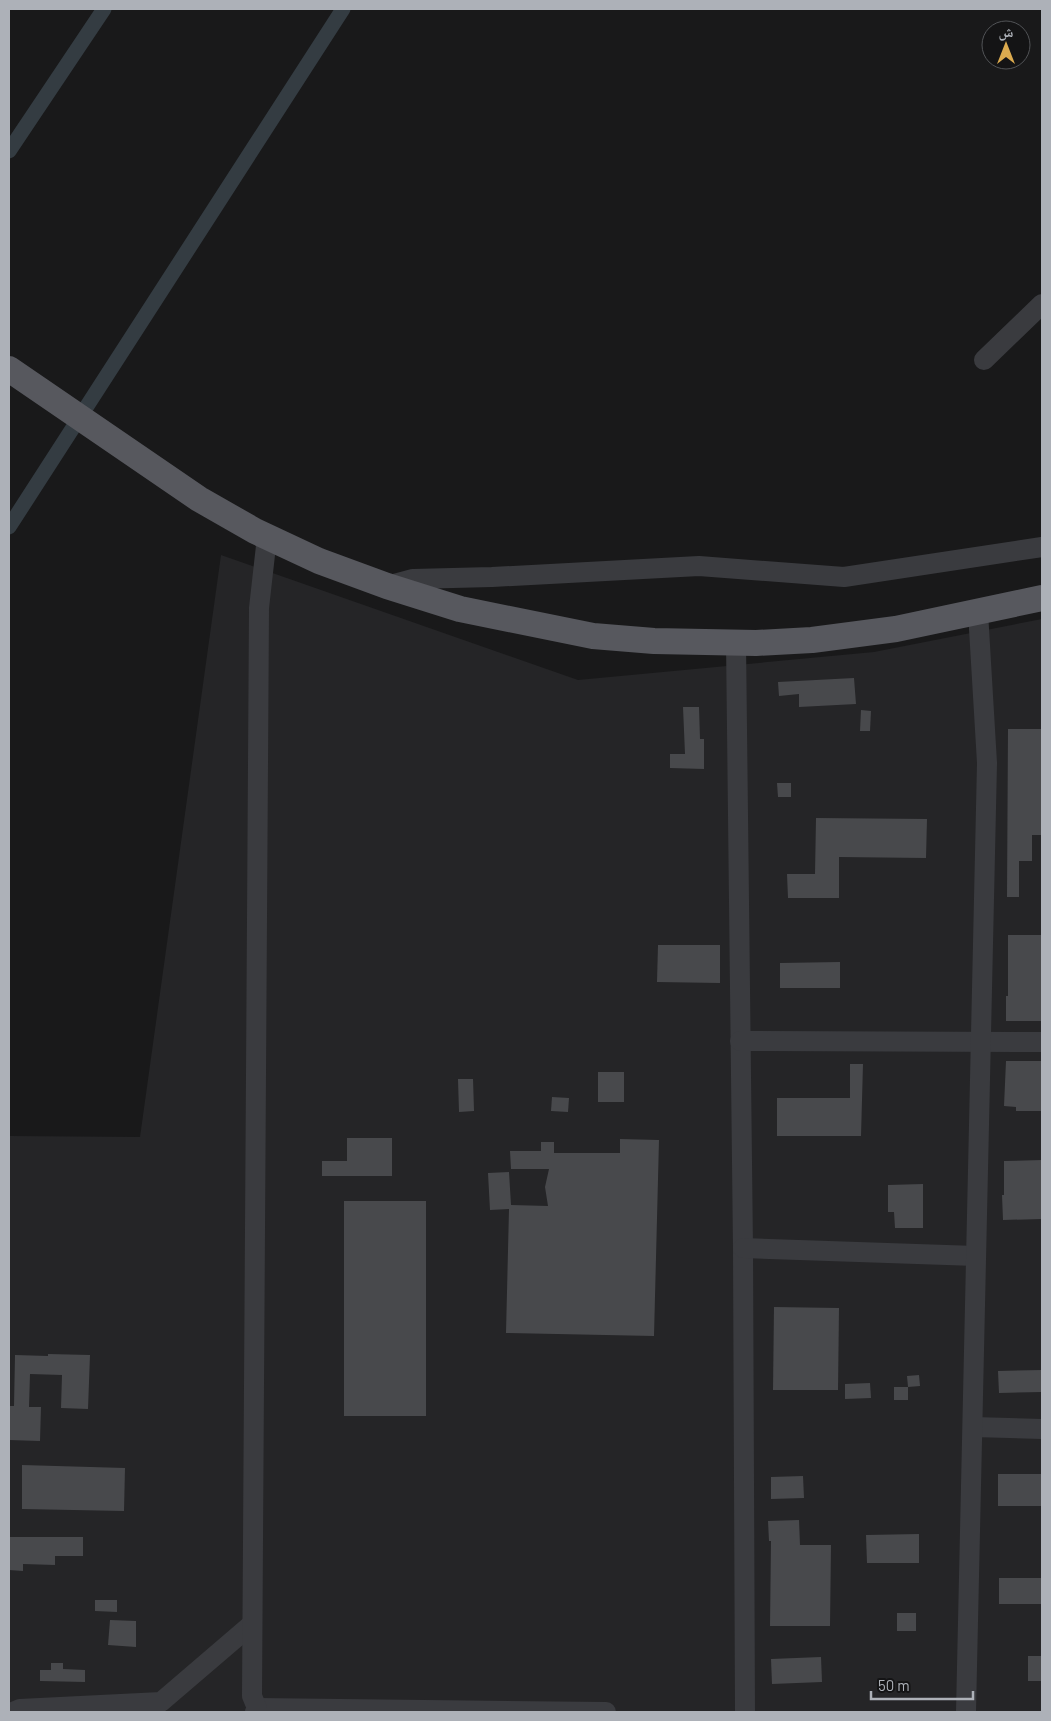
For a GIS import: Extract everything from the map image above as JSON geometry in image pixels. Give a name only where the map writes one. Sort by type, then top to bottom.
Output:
[{"type":"main road","points":[[9,370],[199,499],[267,537],[319,561],[387,586],[460,609],[593,636],[756,644],[812,640],[896,629],[1042,598]]},
{"type":"street","points":[[984,360],[1042,304]]},
{"type":"street","points":[[267,537],[259,608],[252,1624],[252,1696],[256,1711],[606,1712]]},
{"type":"street","points":[[387,586],[413,579],[699,566],[844,577],[1042,548]]},
{"type":"street","points":[[966,1712],[987,763],[978,612]]},
{"type":"street","points":[[736,642],[743,1248],[745,1712]]},
{"type":"street","points":[[740,1040],[1042,1042]]},
{"type":"street","points":[[743,1248],[976,1256]]},
{"type":"street","points":[[973,1427],[1042,1429]]},
{"type":"street","points":[[13,1712],[20,1709],[162,1702],[252,1624]]},
{"type":"shaded area","points":[[221,555],[578,680],[874,652],[1042,619],[1042,1712],[9,1712],[9,1136],[140,1137]]},
{"type":"building","points":[[854,678],[856,704],[799,707],[799,694],[779,696],[778,682]]},
{"type":"building","points":[[683,707],[699,707],[700,739],[704,739],[704,769],[670,768],[670,754],[685,754]]},
{"type":"building","points":[[861,710],[871,711],[870,731],[860,731]]},
{"type":"building","points":[[1008,729],[1042,729],[1042,835],[1032,835],[1032,861],[1019,861],[1019,897],[1007,897]]},
{"type":"building","points":[[777,783],[791,783],[791,797],[778,797]]},
{"type":"building","points":[[816,818],[927,819],[926,858],[839,857],[839,898],[788,898],[787,874],[815,874]]},
{"type":"building","points":[[1008,935],[1042,935],[1042,1021],[1006,1021]]},
{"type":"building","points":[[658,945],[720,945],[720,983],[657,982]]},
{"type":"building","points":[[840,962],[840,988],[780,988],[780,963]]},
{"type":"building","points":[[1006,1061],[1042,1061],[1042,1111],[1016,1111],[1016,1107],[1004,1106]]},
{"type":"building","points":[[850,1064],[863,1064],[861,1136],[777,1136],[777,1098],[850,1098]]},
{"type":"building","points":[[598,1072],[624,1072],[624,1102],[598,1102]]},
{"type":"building","points":[[458,1079],[473,1079],[474,1111],[459,1112]]},
{"type":"building","points":[[552,1097],[569,1098],[568,1112],[551,1111]]},
{"type":"building","points":[[347,1138],[392,1138],[392,1176],[322,1176],[322,1161],[347,1161]]},
{"type":"building","points":[[620,1139],[659,1140],[654,1336],[506,1333],[509,1209],[490,1210],[488,1173],[509,1172],[511,1205],[548,1206],[545,1187],[549,1169],[511,1169],[510,1151],[541,1151],[541,1142],[554,1142],[554,1153],[620,1153]]},
{"type":"building","points":[[1042,1160],[1042,1219],[1003,1220],[1004,1161]]},
{"type":"building","points":[[923,1184],[923,1228],[895,1228],[894,1212],[888,1212],[888,1185]]},
{"type":"building","points":[[344,1201],[426,1201],[426,1416],[344,1416]]},
{"type":"building","points":[[774,1307],[839,1308],[838,1390],[773,1390]]},
{"type":"building","points":[[48,1354],[90,1355],[88,1409],[61,1408],[62,1375],[30,1374],[29,1407],[41,1407],[40,1441],[9,1440],[9,1406],[14,1406],[15,1355],[48,1356]]},
{"type":"building","points":[[1042,1370],[1042,1392],[999,1393],[998,1371]]},
{"type":"building","points":[[919,1375],[920,1386],[908,1387],[907,1376]]},
{"type":"building","points":[[870,1383],[871,1398],[845,1399],[845,1384]]},
{"type":"building","points":[[894,1387],[908,1387],[908,1400],[894,1400]]},
{"type":"building","points":[[22,1465],[125,1468],[124,1511],[22,1509]]},
{"type":"building","points":[[998,1474],[1042,1474],[1042,1506],[998,1506]]},
{"type":"building","points":[[803,1476],[804,1498],[771,1499],[771,1477]]},
{"type":"building","points":[[799,1520],[800,1545],[831,1545],[830,1626],[770,1626],[771,1541],[769,1541],[768,1521]]},
{"type":"building","points":[[919,1534],[919,1563],[867,1563],[866,1535]]},
{"type":"building","points":[[9,1537],[83,1537],[83,1556],[55,1556],[55,1565],[23,1564],[23,1571],[9,1570]]},
{"type":"building","points":[[999,1578],[1042,1578],[1042,1604],[999,1604]]},
{"type":"building","points":[[95,1600],[117,1600],[117,1612],[95,1611]]},
{"type":"building","points":[[897,1613],[916,1613],[916,1631],[897,1631]]},
{"type":"building","points":[[110,1620],[136,1621],[136,1647],[108,1645]]},
{"type":"building","points":[[1028,1656],[1042,1656],[1042,1681],[1028,1681]]},
{"type":"building","points":[[821,1657],[822,1682],[772,1684],[771,1659]]},
{"type":"building","points":[[51,1663],[63,1663],[63,1669],[85,1670],[85,1682],[40,1681],[40,1670],[51,1670]]},
{"type":"waterway","points":[[9,151],[104,9]]},
{"type":"waterway","points":[[9,527],[343,9]]}]
